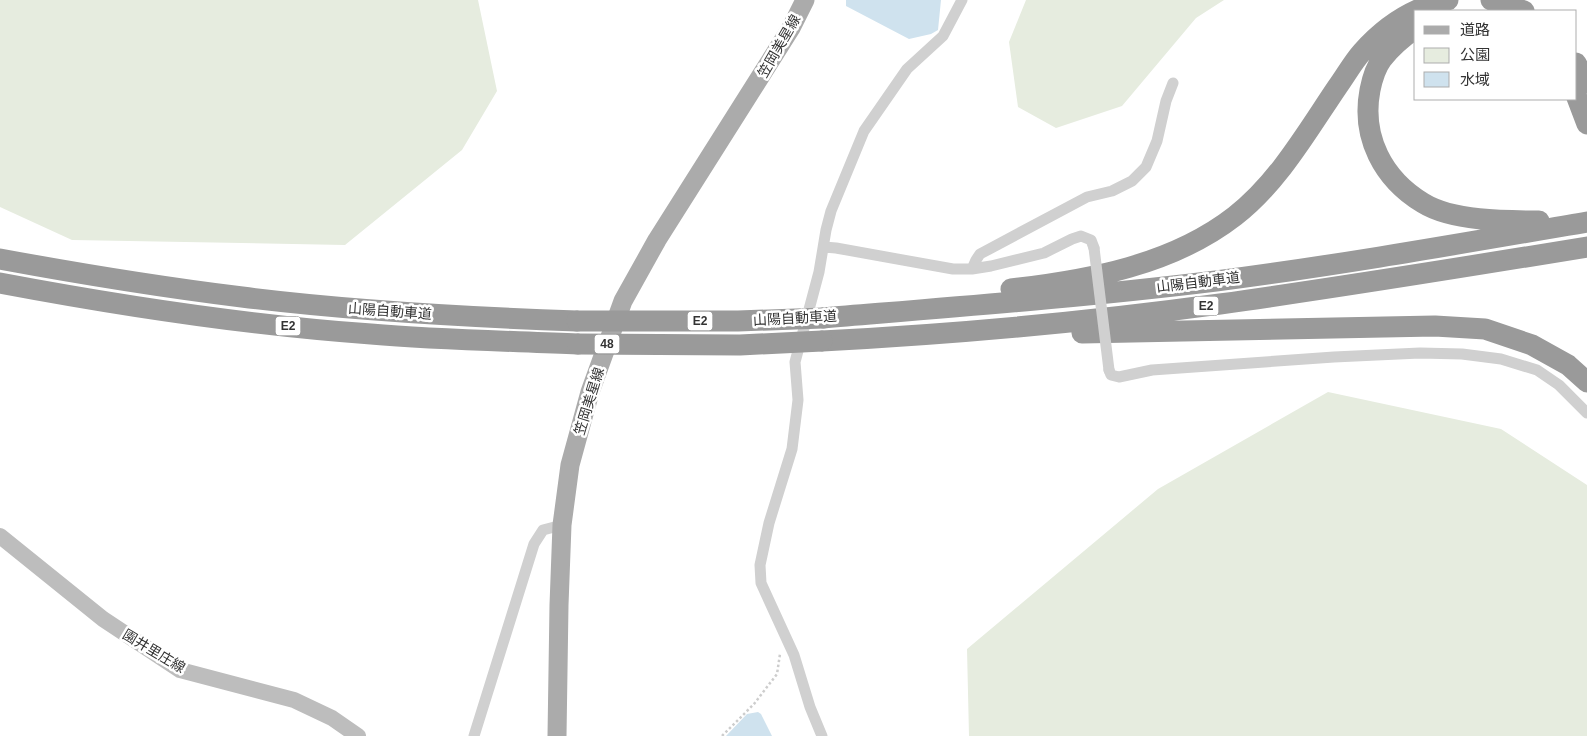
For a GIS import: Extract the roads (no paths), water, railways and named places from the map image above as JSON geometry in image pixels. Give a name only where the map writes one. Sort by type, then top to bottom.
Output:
[{"type":"highway","points":[[1417,10],[1448,0]]},
{"type":"highway","points":[[1491,0],[1521,10]]},
{"type":"highway","points":[[823,314],[1072,280],[1136,266],[1194,243],[1236,216],[1262,191],[1295,149],[1362,52],[1384,31],[1414,11]]},
{"type":"highway","points":[[1414,29],[1397,41],[1381,60],[1372,81],[1368,104],[1368,125],[1373,146],[1382,166],[1396,182],[1424,204],[1458,216],[1515,221],[1587,222]]},
{"type":"highway","points":[[1577,65],[1587,83]]},
{"type":"highway","points":[[1577,98],[1587,124]]},
{"type":"highway","name":"山陽自動車道","points":[[0,259],[100,277],[252,298],[374,310],[577,321],[738,321],[1018,302],[1216,281],[1395,255],[1587,222]]},
{"type":"highway","name":"山陽自動車道","points":[[0,283],[96,301],[249,322],[370,334],[578,344],[740,345],[822,342],[1021,327],[1218,304],[1398,278],[1587,247]]},
{"type":"highway","points":[[926,335],[1435,326],[1485,329],[1532,345],[1568,364],[1587,382]]},
{"type":"main road","name":"笠岡美星線","points":[[557,736],[562,525],[570,465],[590,392],[623,301],[657,240],[791,28],[805,0]]},
{"type":"main road","name":"園井里庄線","points":[[0,536],[103,619],[180,670],[294,700],[332,718],[358,736]]},
{"type":"street","points":[[822,736],[810,707],[794,655],[760,583],[760,565],[769,523],[792,449],[798,400],[795,362],[824,247],[831,211],[864,131],[908,69],[943,36],[962,0]]},
{"type":"street","points":[[972,269],[980,254],[1087,197],[1112,191],[1132,181],[1146,167],[1157,141],[1166,101],[1173,83]]},
{"type":"street","points":[[824,247],[953,269],[972,269],[1044,253],[1081,236],[1090,240],[1094,248],[1111,375],[1119,377],[1152,370],[1245,362],[1420,353],[1462,354],[1501,359],[1537,370],[1559,385],[1587,413]]},
{"type":"street","points":[[474,736],[534,544],[543,530],[562,525]]},
{"type":"water","points":[[846,0],[941,0],[938,30],[931,34],[909,39],[846,6]]},
{"type":"water","points":[[758,712],[761,714],[772,736],[726,736],[747,714]]}]
